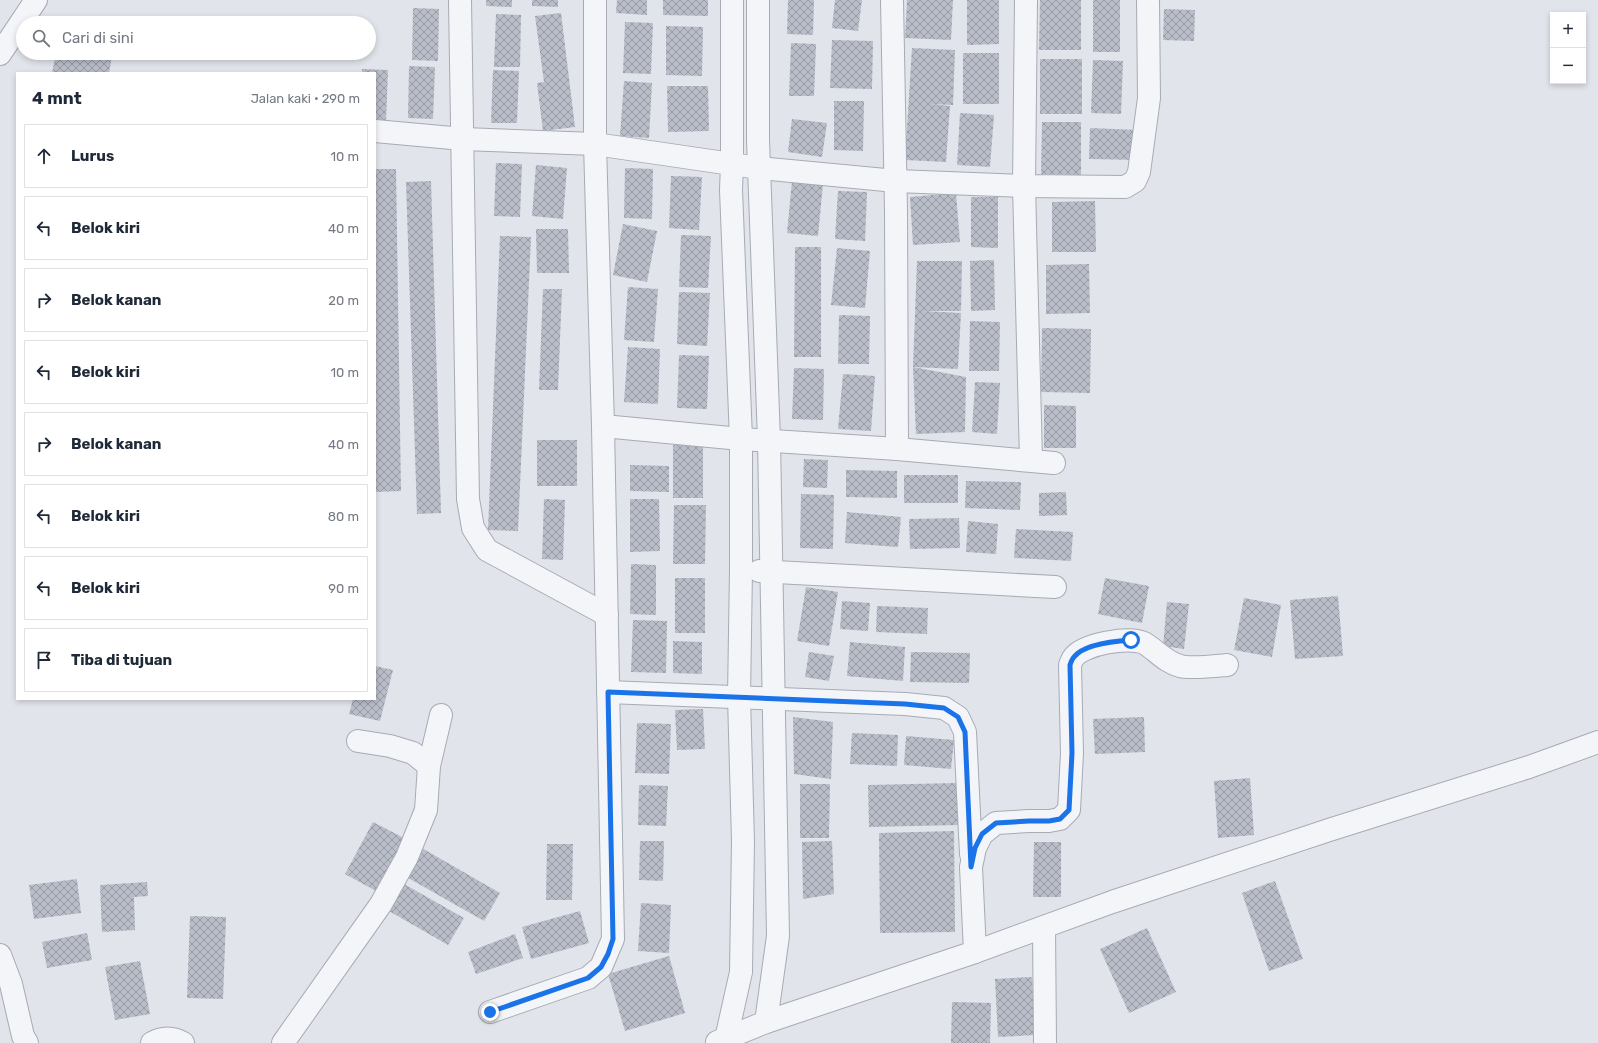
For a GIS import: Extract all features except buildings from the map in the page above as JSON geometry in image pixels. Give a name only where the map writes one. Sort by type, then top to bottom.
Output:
[{"type":"street","points":[[25,16],[36,0]]},
{"type":"street","points":[[460,0],[468,500],[473,528],[487,550],[607,615]]},
{"type":"street","points":[[490,1012],[588,978],[601,967],[608,954],[613,939],[603,426],[595,144],[595,0]]},
{"type":"street","points":[[723,1042],[741,972],[743,841],[739,697],[741,440],[730,190],[732,164],[732,0]]},
{"type":"street","points":[[758,0],[759,168],[770,440],[778,936],[766,1022]]},
{"type":"street","points":[[892,0],[896,181],[897,449]]},
{"type":"street","points":[[1026,0],[1024,186],[1031,460]]},
{"type":"street","points":[[376,132],[463,139],[595,144],[759,168],[896,181],[1024,186],[1125,187],[1135,181],[1139,172],[1149,98],[1148,0]]},
{"type":"street","points":[[0,54],[16,30]]},
{"type":"street","points":[[603,426],[741,440],[770,440],[897,449],[1054,463]]},
{"type":"street","points":[[741,569],[772,572],[1055,587]]},
{"type":"street","points":[[971,867],[975,848],[982,834],[996,823],[1049,821],[1060,819],[1069,810],[1072,753],[1070,665],[1073,657],[1092,647],[1131,640],[1144,643],[1165,660],[1181,667],[1227,666]]},
{"type":"street","points":[[608,692],[905,704],[944,708],[958,717],[965,732],[975,952]]},
{"type":"street","points":[[283,1043],[381,904],[407,857],[426,810],[429,766],[441,715]]},
{"type":"street","points":[[358,741],[390,746],[413,753],[429,766]]},
{"type":"street","points":[[723,1042],[766,1022],[975,952],[1112,902],[1329,830],[1529,767],[1598,742]]},
{"type":"street","points":[[1044,927],[1045,1043]]},
{"type":"street","points":[[0,955],[10,984],[23,1036],[27,1043]]},
{"type":"street","points":[[152,1043],[157,1040],[170,1038],[183,1043]]},
{"type":"route","points":[[490,1012],[588,978],[601,967],[608,954],[613,939],[608,692],[905,704],[944,708],[958,717],[965,732],[971,867],[975,848],[982,834],[996,823],[1049,821],[1060,819],[1069,810],[1072,753],[1070,665],[1073,657],[1080,651],[1105,644],[1131,640]]}]
